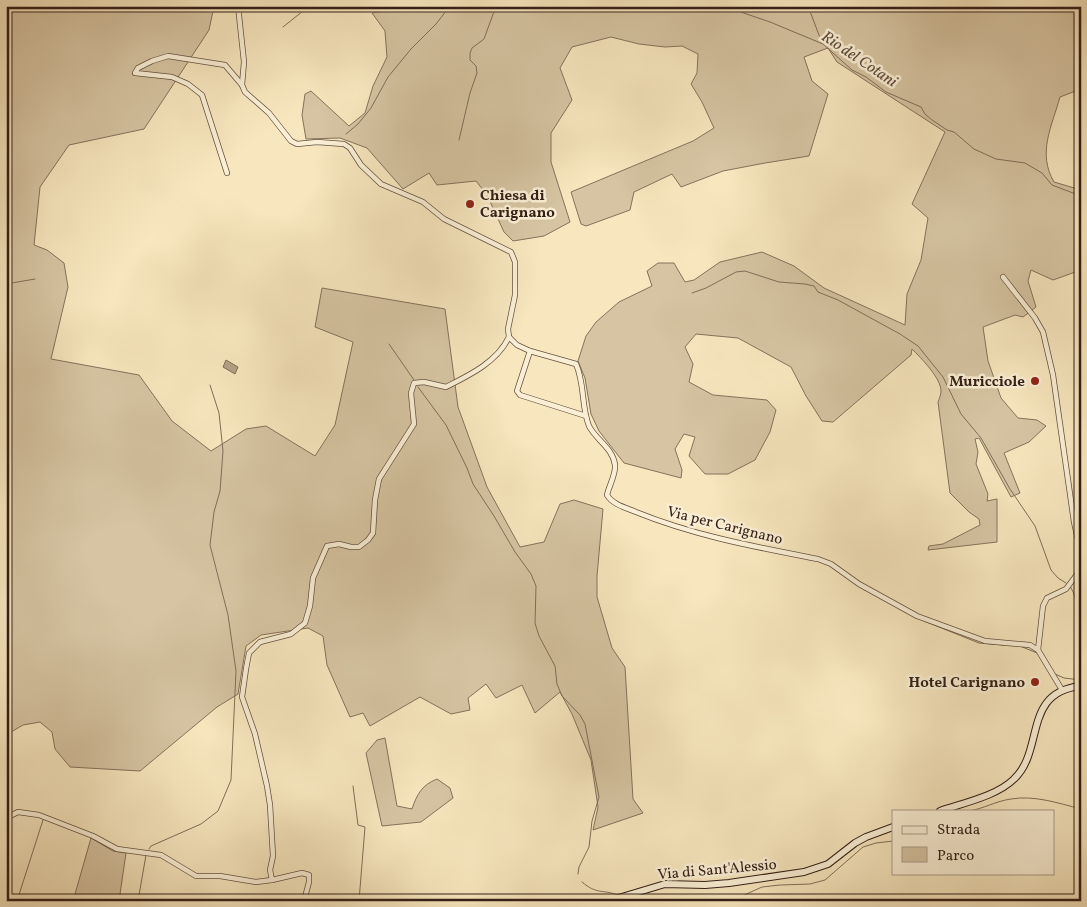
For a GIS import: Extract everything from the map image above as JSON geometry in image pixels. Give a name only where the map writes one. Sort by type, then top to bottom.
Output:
[{"type":"street","points":[[31,6],[39,8],[61,6]]},
{"type":"street","points":[[238,6],[244,62],[242,85]]},
{"type":"street","points":[[227,173],[202,95],[188,84],[172,77],[135,73],[138,68],[168,56],[225,65],[246,92],[269,113],[291,142],[297,144],[317,142],[344,144],[350,148],[361,165],[382,184],[423,202],[444,219],[511,252],[515,262],[515,295],[508,329],[509,337],[505,345],[481,368],[446,387],[424,382],[414,383],[411,392],[414,424],[379,479],[375,500],[373,533],[359,547],[339,544],[327,546],[313,578],[310,606],[305,623],[291,634],[260,642],[249,653],[242,697],[255,734],[267,786],[273,856],[270,870],[272,880]]},
{"type":"street","points":[[1003,277],[1036,318],[1043,332],[1054,375],[1074,522],[1081,553]]},
{"type":"street","name":"Via per Carignano","points":[[509,337],[516,345],[530,351],[576,364],[581,376],[586,416],[594,435],[607,448],[615,462],[616,468],[607,495],[613,502],[690,532],[818,559],[831,564],[859,584],[917,616],[985,640],[1030,645],[1038,650]]},
{"type":"street","points":[[530,351],[517,391],[520,394],[586,416]]},
{"type":"street","points":[[1062,690],[1038,650],[1043,606],[1047,598],[1066,589],[1081,568]]},
{"type":"street","points":[[943,810],[1003,789],[1025,766],[1035,728],[1049,700],[1062,690],[1081,686]]},
{"type":"street","points":[[6,818],[18,812],[40,815],[93,836],[117,849],[161,855],[196,876],[220,876],[256,882],[302,873],[309,875],[304,901]]},
{"type":"street","name":"Via di Sant'Alessio","points":[[593,901],[615,899],[665,884],[729,883],[804,872],[828,864],[855,843],[892,827]]},
{"type":"green space","points":[[6,6],[214,6],[209,30],[144,129],[69,145],[40,187],[34,245],[47,250],[64,263],[68,287],[51,359],[139,375],[172,421],[211,451],[246,429],[266,426],[315,456],[335,425],[353,342],[315,327],[322,288],[445,309],[458,407],[487,487],[520,547],[544,542],[560,504],[574,500],[603,509],[597,597],[612,648],[625,667],[633,799],[643,813],[593,830],[598,807],[591,760],[572,714],[560,692],[535,713],[522,685],[496,698],[486,684],[468,698],[470,710],[451,714],[420,697],[370,726],[363,713],[350,717],[327,665],[323,636],[308,628],[261,635],[246,646],[238,694],[217,707],[140,771],[70,767],[55,749],[52,732],[40,722],[23,725],[6,735]]},
{"type":"green space","points":[[401,6],[1081,6],[1081,89],[1060,97],[1046,150],[1049,171],[1054,182],[1081,190],[1081,270],[1053,280],[1031,270],[1028,281],[1036,307],[1023,317],[1015,315],[983,327],[988,361],[1001,398],[1018,418],[1037,420],[1046,426],[1029,442],[1004,453],[1020,493],[1011,497],[979,438],[975,439],[978,452],[976,464],[988,494],[987,501],[997,499],[997,542],[928,550],[929,546],[943,544],[980,525],[979,519],[950,493],[938,402],[941,392],[940,386],[930,368],[912,349],[911,355],[833,422],[822,421],[791,367],[738,338],[696,334],[685,347],[693,364],[689,382],[713,395],[767,400],[776,410],[770,432],[755,460],[728,474],[705,474],[689,456],[695,437],[684,434],[675,449],[682,470],[681,478],[624,463],[599,431],[591,414],[585,378],[578,361],[586,336],[596,322],[619,302],[652,286],[647,271],[658,263],[674,263],[685,282],[694,280],[720,262],[762,252],[794,266],[824,288],[905,325],[907,294],[921,260],[928,218],[912,204],[945,132],[837,62],[828,48],[804,57],[812,81],[828,94],[809,156],[723,171],[681,187],[672,174],[634,192],[630,210],[586,226],[581,224],[571,192],[693,141],[714,128],[691,84],[697,73],[698,54],[682,46],[665,47],[639,44],[611,37],[572,47],[560,68],[572,100],[551,133],[551,162],[570,222],[544,236],[513,241],[504,232],[487,195],[476,181],[437,185],[429,173],[403,189],[367,148],[340,138],[306,139],[302,115],[305,94],[311,91],[349,126],[365,113],[373,86],[387,57],[385,31],[372,13],[396,9]]},
{"type":"green space","points":[[385,738],[397,806],[412,809],[421,791],[427,784],[437,779],[450,788],[453,798],[421,822],[382,826],[366,753],[377,740]]},
{"type":"green space","points":[[91,838],[113,851],[126,853],[119,901],[73,901]]},
{"type":"shaded area","points":[[226,360],[238,367],[235,374],[223,367]]},
{"type":"waterway","points":[[283,27],[303,11],[315,6]]},
{"type":"waterway","points":[[346,134],[358,124],[371,108],[388,77],[450,6]]},
{"type":"waterway","points":[[459,140],[470,93],[477,73],[476,66],[470,60],[470,53],[472,48],[484,39],[496,6]]},
{"type":"waterway","name":"Rio del Cotani","points":[[723,6],[770,22],[823,44],[852,70],[866,77],[886,92],[921,107],[932,120],[947,130],[954,132],[974,149],[996,159],[1025,163],[1042,173],[1052,185],[1081,194]]},
{"type":"waterway","points":[[808,6],[822,43]]},
{"type":"waterway","points":[[6,193],[8,189]]},
{"type":"waterway","points":[[692,293],[706,288],[736,272],[745,271],[779,282],[814,286],[818,292],[838,300],[918,346],[943,377],[961,414],[981,438],[1010,489],[1035,526],[1051,570],[1066,583]]},
{"type":"waterway","points":[[6,284],[35,279]]},
{"type":"waterway","points":[[389,344],[414,380]]},
{"type":"waterway","points":[[149,849],[151,846],[201,824],[218,811],[231,780],[236,671],[228,615],[210,545],[214,512],[220,491],[223,451],[219,413],[210,385]]},
{"type":"waterway","points":[[418,387],[446,425],[473,484],[515,552],[531,574],[536,586],[535,623],[539,636],[555,666],[557,684],[562,696],[580,715],[585,724],[599,797],[592,821],[589,847],[579,867],[578,874]]},
{"type":"waterway","points":[[1070,586],[1076,599],[1081,645]]},
{"type":"waterway","points":[[924,621],[979,643],[1004,645]]},
{"type":"waterway","points":[[1020,646],[1037,653]]},
{"type":"waterway","points":[[1055,674],[1064,678],[1081,680]]},
{"type":"waterway","name":"Rio del Cotani","points":[[1081,756],[1079,763],[1081,772]]},
{"type":"waterway","points":[[353,786],[358,825],[365,827],[359,901]]},
{"type":"waterway","points":[[974,810],[1005,800],[1020,798],[1046,800],[1081,809]]},
{"type":"waterway","points":[[17,901],[43,820]]},
{"type":"waterway","points":[[731,901],[762,887],[810,884],[825,880],[863,847],[892,841]]},
{"type":"waterway","points":[[138,901],[146,855]]},
{"type":"waterway","points":[[582,882],[592,889],[618,895]]},
{"type":"place","name":"Chiesa di Carignano","points":[[470,204]]},
{"type":"place","name":"Muricciole","points":[[1035,381]]},
{"type":"place","name":"Hotel Carignano","points":[[1035,682]]}]
